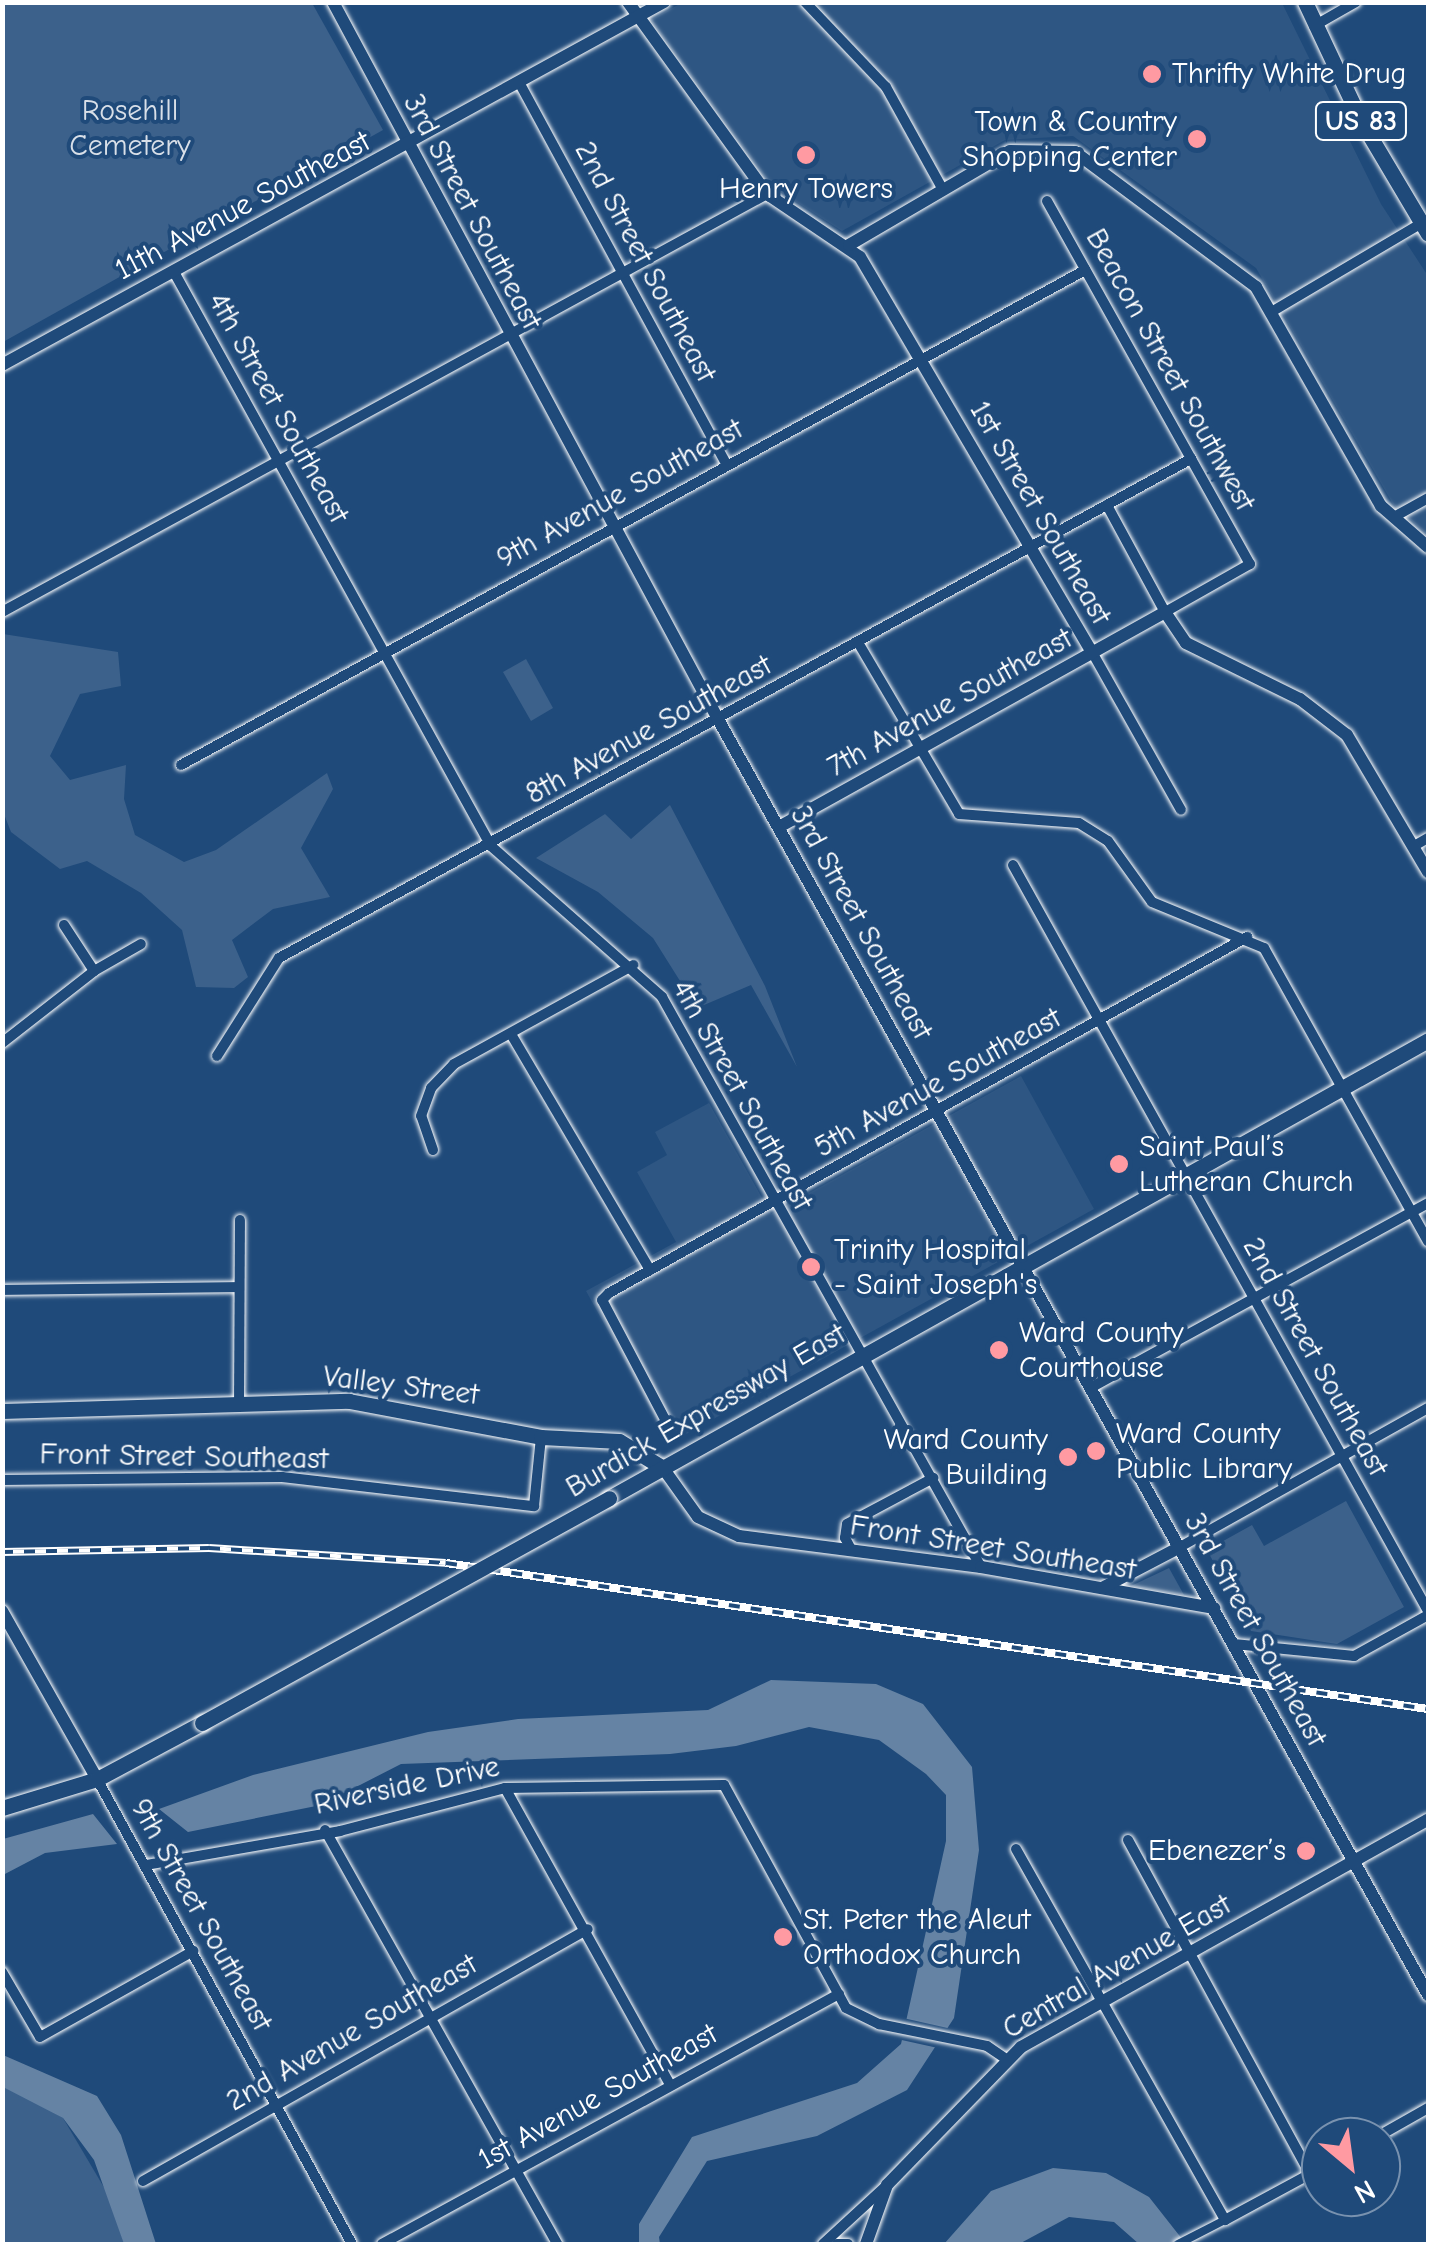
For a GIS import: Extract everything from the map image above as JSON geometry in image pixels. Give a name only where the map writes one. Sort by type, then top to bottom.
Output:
[{"type":"main road","name":"US 83","points":[[1304,2],[1425,229]]},
{"type":"main road","name":"Burdick Expressway East","points":[[2,1808],[97,1778],[202,1723],[1428,1040]]},
{"type":"main road","name":"Valley Street","points":[[2,1412],[349,1400],[541,1437],[619,1441],[662,1468]]},
{"type":"street","name":"3rd Street Southeast","points":[[333,2],[719,721],[1428,1995]]},
{"type":"street","points":[[628,2],[768,194],[849,245],[1010,151],[1075,152],[1204,244],[1256,287],[1274,311],[1380,506],[1428,547]]},
{"type":"street","name":"11th Avenue Southeast","points":[[2,365],[408,146],[664,2]]},
{"type":"street","points":[[805,2],[886,87],[943,190]]},
{"type":"street","points":[[1314,26],[1356,2]]},
{"type":"street","name":"2nd Street Southeast","points":[[520,84],[726,464]]},
{"type":"street","points":[[2,612],[280,464],[768,194]]},
{"type":"street","name":"Beacon Street Southwest","points":[[1047,201],[1250,564]]},
{"type":"street","points":[[1274,311],[1425,229]]},
{"type":"street","name":"1st Street Southeast","points":[[849,245],[923,358],[1026,548],[1092,652],[1181,810]]},
{"type":"street","name":"9th Avenue Southeast","points":[[181,764],[386,656],[613,526],[1086,270]]},
{"type":"street","name":"4th Street Southeast","points":[[174,272],[491,846],[633,965],[662,997],[981,1567]]},
{"type":"street","name":"8th Avenue Southeast","points":[[217,1056],[279,958],[491,846],[1191,459]]},
{"type":"street","points":[[1394,518],[1428,498]]},
{"type":"street","points":[[1108,505],[1165,612],[1186,643],[1300,700],[1347,735],[1428,872]]},
{"type":"street","name":"7th Avenue Southeast","points":[[779,827],[1250,564]]},
{"type":"street","points":[[859,644],[917,751],[959,814],[1079,823],[1108,842],[1152,902],[1247,937],[1264,948],[1428,1241]]},
{"type":"street","points":[[1414,846],[1428,838]]},
{"type":"street","name":"2nd Street Southeast","points":[[1012,865],[1428,1613]]},
{"type":"street","points":[[64,925],[94,971]]},
{"type":"street","name":"5th Avenue Southeast","points":[[668,1425],[602,1300],[1247,937]]},
{"type":"street","points":[[2,1043],[94,971],[141,944]]},
{"type":"street","points":[[432,1150],[421,1116],[431,1088],[454,1064],[633,965]]},
{"type":"street","points":[[511,1034],[650,1270]]},
{"type":"street","points":[[1092,1388],[1428,1202]]},
{"type":"street","points":[[239,1404],[240,1220]]},
{"type":"street","points":[[2,1290],[239,1287]]},
{"type":"street","points":[[1100,1590],[1428,1408]]},
{"type":"street","name":"Front Street Southeast","points":[[2,1480],[282,1477],[534,1506],[541,1437]]},
{"type":"street","name":"Front Street Southeast","points":[[662,1468],[707,1523],[738,1536],[981,1567],[1214,1608]]},
{"type":"street","points":[[852,1551],[845,1538],[848,1524],[934,1478]]},
{"type":"street","points":[[1234,1644],[1354,1656],[1428,1613]]},
{"type":"street","name":"9th Street Southeast","points":[[5,1620],[146,1864],[352,2244]]},
{"type":"street","name":"Riverside Drive","points":[[146,1864],[324,1830],[505,1788],[724,1785],[839,1994]]},
{"type":"street","points":[[505,1788],[588,1929],[670,2086]]},
{"type":"street","name":"Central Avenue East","points":[[823,2244],[886,2185],[1006,2058],[1428,1820]]},
{"type":"street","points":[[324,1830],[557,2244]]},
{"type":"street","points":[[1128,1840],[1301,2145]]},
{"type":"street","points":[[1016,1849],[1225,2220]]},
{"type":"street","name":"2nd Avenue Southeast","points":[[143,2182],[588,1929]]},
{"type":"street","points":[[2,1972],[40,2036],[192,1950]]},
{"type":"street","points":[[839,1994],[856,2016],[963,2041],[1006,2058]]},
{"type":"street","name":"1st Avenue Southeast","points":[[382,2244],[839,1994]]},
{"type":"street","points":[[1401,2123],[1428,2108]]},
{"type":"street","points":[[1178,2244],[1301,2179]]},
{"type":"street","points":[[866,2244],[886,2185]]},
{"type":"street","points":[[836,2244],[848,2244]]},
{"type":"shaded area","points":[[683,2],[1282,3],[1381,204],[1428,276],[1428,535],[1393,504],[1256,268],[1073,136],[1005,140],[842,231],[772,186],[651,20]]},
{"type":"shaded area","name":"Trinity Hospital - Saint Joseph's","points":[[1021,1076],[1094,1209],[670,1443],[586,1291],[676,1242],[637,1172],[667,1155],[655,1132],[709,1103],[771,1214]]},
{"type":"shaded area","points":[[771,1680],[876,1684],[923,1704],[972,1767],[979,1850],[954,2018],[907,2090],[817,2136],[707,2161],[659,2237],[660,2244],[639,2244],[639,2224],[692,2137],[857,2083],[901,2044],[946,1841],[946,1795],[926,1774],[879,1740],[809,1727],[736,1746],[670,1754],[401,1764],[321,1805],[188,1832],[159,1809],[253,1775],[428,1732],[518,1719],[708,1710]]},
{"type":"shaded area","points":[[93,1814],[117,1844],[45,1853],[3,1875],[3,1839]]},
{"type":"shaded area","points":[[3,2055],[97,2096],[121,2135],[156,2244],[124,2244],[94,2160],[63,2118],[3,2087]]},
{"type":"shaded area","points":[[1053,2168],[1106,2173],[1149,2197],[1186,2244],[1139,2244],[1114,2222],[1069,2217],[1019,2244],[944,2244],[991,2191]]},
{"type":"green space","name":"Rosehill Cemetery","points":[[3,2],[312,3],[383,130],[3,342]]},
{"type":"green space","points":[[3,634],[118,652],[121,686],[80,694],[50,756],[70,780],[126,765],[124,799],[135,835],[184,862],[216,850],[327,773],[333,789],[301,848],[330,897],[273,909],[232,940],[248,977],[234,988],[196,987],[182,930],[141,893],[87,861],[60,869],[11,832],[2,809]]},
{"type":"green space","points":[[526,659],[553,708],[531,721],[503,672]]},
{"type":"green space","points":[[670,805],[765,986],[797,1067],[751,985],[697,1008],[653,938],[598,892],[536,858],[605,814],[631,839]]},
{"type":"green space","points":[[1346,1501],[1404,1607],[1337,1644],[1251,1631],[1207,1550],[1252,1525],[1264,1546]]},
{"type":"green space","points":[[1169,1568],[1184,1595],[1131,1586]]},
{"type":"green space","points":[[2,2081],[63,2118],[112,2201],[124,2244],[3,2244]]},
{"type":"pier","points":[[903,2018],[952,2029],[938,2048],[897,2039]]},
{"type":"railway","points":[[2,1552],[209,1548],[446,1563],[1428,1709]]},
{"type":"place","name":"Thrifty White Drug","points":[[1152,74]]},
{"type":"place","name":"Town & Country Shopping Center","points":[[1197,139]]},
{"type":"place","name":"Henry Towers","points":[[806,155]]},
{"type":"place","name":"Saint Paul’s Lutheran Church","points":[[1119,1164]]},
{"type":"place","name":"Trinity Hospital - Saint Joseph's","points":[[811,1267]]},
{"type":"place","name":"Ward County Courthouse","points":[[999,1350]]},
{"type":"place","name":"Ward County Public Library","points":[[1096,1451]]},
{"type":"place","name":"Ward County Building","points":[[1068,1457]]},
{"type":"place","name":"Ebenezer’s","points":[[1306,1851]]},
{"type":"place","name":"St. Peter the Aleut Orthodox Church","points":[[783,1937]]}]
